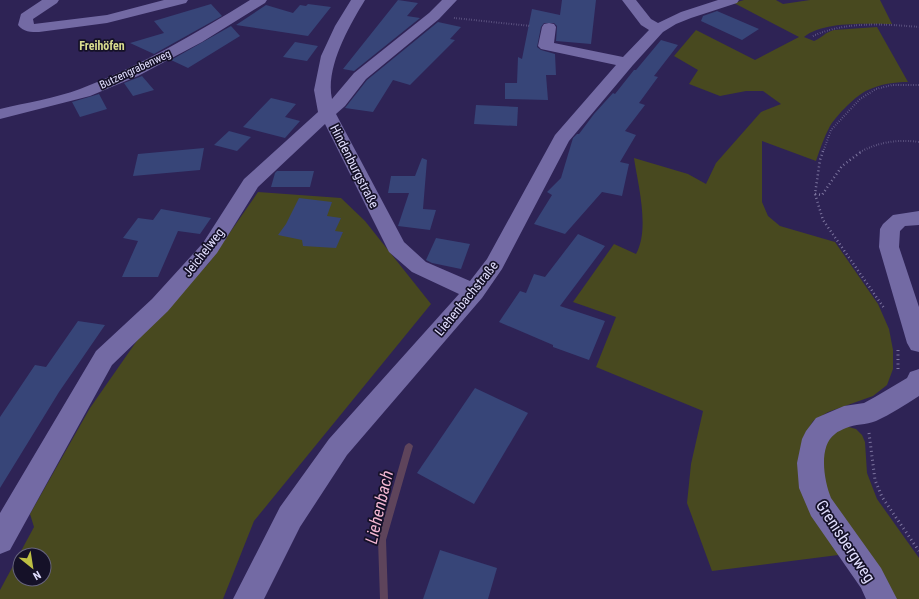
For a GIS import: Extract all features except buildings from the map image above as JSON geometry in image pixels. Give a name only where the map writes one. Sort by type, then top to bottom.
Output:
[{"type":"street","points":[[52,0],[26,18],[25,26],[39,28],[107,19],[181,0]]},
{"type":"street","name":"Butzengrabenweg","points":[[0,114],[84,93],[132,73],[196,39],[260,0]]},
{"type":"street","name":"Hindenburgstraße","points":[[358,0],[342,26],[329,56],[322,90],[327,112],[396,247],[419,267],[474,292]]},
{"type":"street","name":"Jeichelweg","points":[[0,540],[104,358],[160,305],[210,248],[251,183],[339,102],[360,76],[434,16],[450,0]]},
{"type":"street","points":[[630,0],[646,22],[658,29],[686,15],[732,0]]},
{"type":"street","points":[[549,27],[546,46],[627,62]]},
{"type":"street","name":"Liehenbachstraße","points":[[248,599],[290,517],[338,447],[474,292],[495,264],[561,140],[627,62],[658,29]]},
{"type":"street","points":[[919,218],[900,220],[890,229],[889,246],[919,343]]},
{"type":"street","name":"Grenisbergweg","points":[[882,599],[871,578],[821,507],[813,488],[810,463],[815,439],[825,426],[844,417],[867,412],[910,388]]},
{"type":"path","points":[[434,16],[549,27]]},
{"type":"path","points":[[813,36],[829,29],[847,26],[892,25],[919,27]]},
{"type":"path","points":[[886,312],[876,294],[823,220],[815,194],[820,160],[831,130],[846,112],[860,99],[876,89],[892,85],[919,85]]},
{"type":"path","points":[[815,194],[822,194],[846,163],[862,150],[900,140],[919,142]]},
{"type":"path","points":[[898,347],[897,381],[910,388]]},
{"type":"path","points":[[867,412],[875,480],[882,497],[919,551]]},
{"type":"shaded area","points":[[744,0],[776,0],[783,4],[810,0],[880,0],[892,24],[846,24],[822,28],[804,37],[814,41],[834,30],[877,27],[908,82],[878,86],[863,93],[853,101],[837,116],[830,126],[816,161],[762,141],[762,202],[768,216],[780,226],[835,242],[878,304],[889,329],[893,350],[893,369],[887,385],[873,396],[828,412],[813,421],[802,440],[846,554],[712,571],[687,503],[691,464],[703,411],[596,367],[616,317],[573,302],[614,244],[636,254],[640,244],[643,220],[634,158],[688,174],[706,184],[716,163],[761,112],[781,104],[763,91],[746,91],[720,96],[689,84],[698,70],[674,56],[696,30],[755,60],[799,37],[734,3]]},
{"type":"shaded area","points":[[258,192],[341,198],[365,221],[431,304],[254,521],[223,599],[0,599],[0,590],[12,568],[12,587],[52,587],[52,547],[23,547],[34,527],[30,514],[90,408],[143,332],[208,264]]},
{"type":"shaded area","points":[[845,426],[856,429],[862,435],[865,442],[867,473],[877,499],[919,558],[919,599],[888,599],[846,533],[819,473],[827,436]]},
{"type":"waterway","name":"Liehenbach","points":[[384,599],[382,540],[409,446]]},
{"type":"district","name":"Freihöfen","points":[[102,46]]}]
